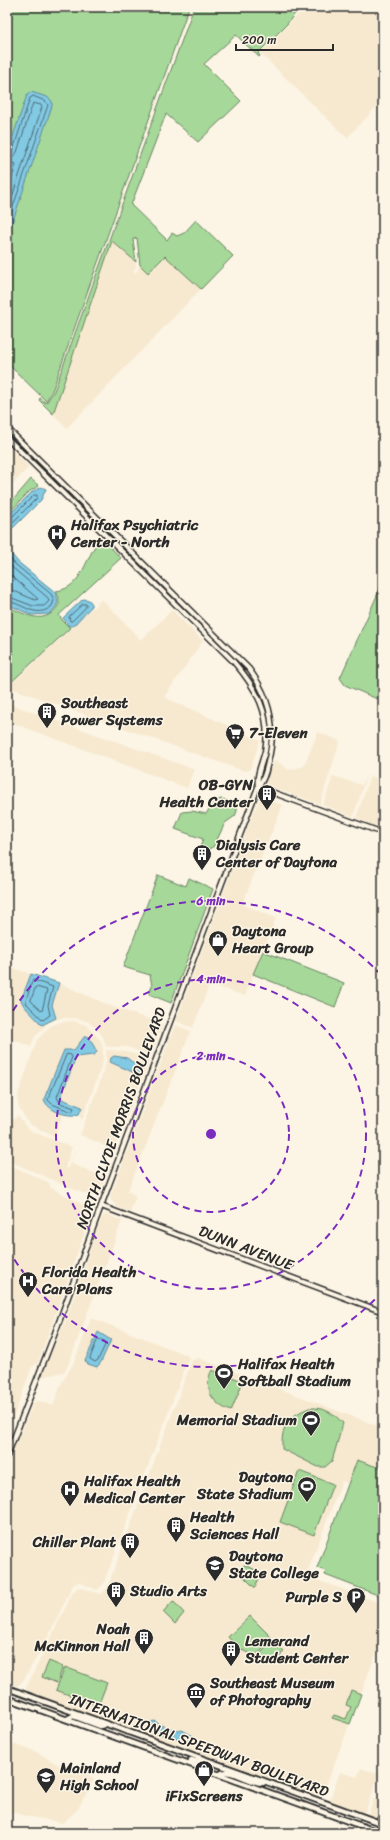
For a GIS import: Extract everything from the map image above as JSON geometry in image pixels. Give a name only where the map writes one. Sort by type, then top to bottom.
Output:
[{"type":"main road","name":"NORTH CLYDE MORRIS BOULEVARD","points":[[7,428],[249,669],[260,686],[270,710],[272,730],[271,750],[263,781],[258,788],[56,1330],[7,1456]]},
{"type":"main road","name":"NORTH CLYDE MORRIS BOULEVARD","points":[[7,438],[233,661],[254,687],[264,712],[266,742],[257,779],[258,788]]},
{"type":"main road","points":[[264,712],[270,710]]},
{"type":"main road","points":[[258,788],[383,833]]},
{"type":"main road","name":"DUNN AVENUE","points":[[101,1206],[383,1312]]},
{"type":"main road","points":[[7,1684],[20,1693]]},
{"type":"main road","name":"INTERNATIONAL SPEEDWAY BOULEVARD","points":[[7,1688],[383,1824]]},
{"type":"main road","name":"INTERNATIONAL SPEEDWAY BOULEVARD","points":[[7,1698],[381,1833]]},
{"type":"main road","points":[[67,1719],[73,1716],[100,1726],[105,1724]]},
{"type":"main road","points":[[160,1752],[168,1752],[202,1763],[210,1762]]},
{"type":"main road","points":[[220,1774],[226,1772],[257,1783],[267,1782]]},
{"type":"shaded area","points":[[306,7],[375,7],[383,15],[383,100],[347,138],[260,53]]},
{"type":"shaded area","points":[[112,240],[136,262],[136,267],[133,271],[136,273],[140,265],[148,273],[165,256],[201,289],[67,428],[53,414]]},
{"type":"shaded area","points":[[7,445],[29,467],[7,490]]},
{"type":"shaded area","points":[[102,599],[141,640],[172,610],[203,641],[164,697],[260,740],[249,770],[244,771],[238,769],[8,687]]},
{"type":"shaded area","points":[[7,703],[194,769],[187,788],[7,721]]},
{"type":"shaded area","points":[[318,732],[340,741],[320,804],[277,789],[265,783],[275,760],[289,770],[304,766]]},
{"type":"shaded area","points":[[367,775],[353,817],[323,805],[333,776],[362,785]]},
{"type":"shaded area","points":[[370,776],[383,781],[383,829],[356,818]]},
{"type":"shaded area","points":[[262,798],[283,805],[242,904],[276,918],[245,996],[228,990],[209,986],[193,1028],[176,1021],[248,827],[259,800]]},
{"type":"shaded area","points":[[7,966],[31,974],[21,1000],[24,1006],[42,1025],[56,1018],[52,1005],[59,983],[108,1005],[163,1024],[151,1055],[126,1047],[106,1047],[103,1037],[96,1028],[87,1021],[74,1018],[61,1018],[48,1023],[34,1038],[31,1047],[7,1037]]},
{"type":"shaded area","points":[[73,1021],[86,1025],[100,1039],[103,1049],[103,1062],[82,1120],[79,1114],[82,1107],[62,1099],[61,1097],[76,1057],[78,1056],[77,1047],[74,1050],[64,1050],[44,1099],[50,1108],[63,1113],[55,1137],[29,1124],[18,1106],[18,1095],[37,1040],[50,1026],[61,1022]]},
{"type":"shaded area","points":[[175,1025],[191,1031],[128,1191],[136,1196],[130,1212],[117,1207],[110,1197]]},
{"type":"shaded area","points":[[106,1050],[125,1051],[150,1059],[114,1150],[80,1135],[106,1062]],"holes":[[[114,1056],[127,1058],[136,1064],[137,1074],[110,1062]]]},
{"type":"shaded area","points":[[18,1115],[26,1127],[33,1132],[72,1147],[65,1168],[68,1168],[76,1146],[71,1162],[72,1164],[105,1177],[98,1197],[82,1193],[7,1160],[7,1125]]},
{"type":"shaded area","points":[[7,1164],[48,1182],[50,1187],[91,1209],[92,1212],[38,1363],[32,1367],[7,1435],[7,1335],[9,1332],[10,1322],[7,1320]]},
{"type":"shaded area","points":[[106,1214],[122,1221],[67,1368],[64,1372],[41,1377],[67,1317],[99,1224],[103,1216]]},
{"type":"shaded area","name":"Halifax Health Medical Center","points":[[91,1319],[187,1355],[189,1358],[103,1585],[97,1590],[79,1582],[73,1585],[44,1645],[22,1682],[17,1686],[7,1682],[7,1465],[16,1440],[21,1433],[34,1402],[40,1401],[53,1406],[60,1386],[73,1364]]},
{"type":"shaded area","name":"Daytona State College","points":[[198,1358],[383,1428],[383,1497],[342,1481],[306,1576],[383,1604],[383,1635],[323,1794],[319,1796],[29,1693],[26,1688],[73,1592],[78,1587],[101,1594],[107,1588],[192,1360]]},
{"type":"shaded area","name":"Mainland High School","points":[[7,1742],[37,1752],[73,1774],[80,1769],[94,1779],[78,1809],[63,1823],[21,1815],[7,1809]]},
{"type":"shaded area","points":[[361,1768],[379,1774],[364,1815],[329,1802],[340,1772],[357,1777]]},
{"type":"shaded area","points":[[374,1799],[383,1802],[383,1822],[367,1816]]},
{"type":"green space","points":[[7,7],[189,7],[52,391],[46,401],[7,363]]},
{"type":"green space","points":[[194,7],[300,7],[287,24],[258,53],[260,56],[259,57],[236,35],[204,64],[241,101],[198,142],[166,114],[131,205],[167,240],[172,233],[177,236],[184,233],[196,220],[233,256],[201,289],[165,256],[148,273],[140,265],[137,238],[133,239],[136,262],[112,241],[53,414],[39,400],[40,398],[46,403],[54,391]]},
{"type":"green space","points":[[31,479],[39,486],[30,491],[7,515],[7,507]]},
{"type":"green space","points":[[101,538],[121,558],[59,615],[70,628],[7,686],[7,606],[21,613],[35,617],[42,617],[54,611],[59,604],[59,598],[56,591],[65,589],[73,584],[83,570],[91,553]]},
{"type":"green space","points":[[383,582],[383,681],[377,699],[345,685],[340,678]]},
{"type":"green space","points":[[220,799],[226,800],[237,806],[237,811],[235,816],[225,823],[214,846],[204,852],[199,850],[203,839],[175,829],[182,812],[192,811],[206,814],[211,806]]},
{"type":"green space","points":[[158,875],[186,886],[189,878],[213,889],[171,1003],[149,994],[152,986],[150,975],[123,967]]},
{"type":"green space","points":[[263,951],[344,983],[335,1007],[253,974]]},
{"type":"green space","name":"Halifax Health Softball Stadium","points":[[212,1370],[240,1380],[245,1379],[246,1381],[242,1384],[231,1411],[219,1405],[211,1395],[208,1383]]},
{"type":"green space","name":"Memorial Stadium","points":[[309,1408],[328,1411],[343,1423],[332,1461],[325,1467],[318,1467],[282,1449],[283,1434],[287,1423],[291,1418]]},
{"type":"green space","points":[[357,1460],[383,1469],[383,1597],[325,1575],[326,1571],[317,1568]]},
{"type":"green space","name":"Daytona State Stadium","points":[[299,1471],[333,1484],[314,1535],[280,1522]]},
{"type":"green space","points":[[244,1565],[261,1572],[255,1588],[241,1574],[235,1574]]},
{"type":"green space","points":[[173,1601],[184,1613],[175,1624],[163,1612]]},
{"type":"green space","points":[[250,1616],[273,1639],[256,1656],[239,1649],[228,1637]]},
{"type":"green space","points":[[273,1641],[284,1652],[281,1654],[280,1663],[275,1660],[274,1661],[258,1656]]},
{"type":"green space","points":[[49,1661],[63,1667],[57,1683],[42,1677]]},
{"type":"green space","points":[[65,1667],[107,1683],[98,1706],[56,1690]]},
{"type":"green space","points":[[351,1690],[361,1694],[350,1724],[332,1718],[334,1715],[346,1719],[351,1707],[346,1705]]},
{"type":"water","points":[[31,92],[47,97],[52,101],[52,106],[10,229],[7,228],[7,154],[27,95]]},
{"type":"water","points":[[41,487],[46,489],[41,500],[14,527],[9,529],[7,528],[7,517],[32,492]]},
{"type":"water","points":[[7,549],[18,562],[55,592],[58,601],[54,609],[49,614],[31,615],[7,604]]},
{"type":"water","points":[[83,599],[89,600],[92,606],[73,626],[69,626],[63,618]]},
{"type":"water","points":[[31,974],[59,983],[52,1005],[56,1018],[42,1025],[24,1006],[21,1000]]},
{"type":"water","points":[[85,1036],[89,1037],[97,1052],[94,1055],[76,1057],[61,1097],[62,1099],[82,1107],[79,1114],[64,1114],[49,1107],[44,1099],[64,1050],[74,1050]]},
{"type":"water","points":[[114,1056],[127,1058],[140,1068],[141,1072],[137,1074],[110,1062],[111,1058]]},
{"type":"water","points":[[98,1332],[111,1340],[101,1362],[97,1367],[88,1364],[85,1361]]},
{"type":"water","points":[[155,1721],[160,1725],[179,1731],[182,1730],[195,1737],[196,1740],[189,1743],[172,1735],[156,1734],[149,1728],[151,1722]]},
{"type":"waterway","points":[[7,482],[14,475]]},
{"type":"place","name":"Halifax Psychiatric Center - North","points":[[57,551]]},
{"type":"place","name":"Southeast Power Systems","points":[[47,729]]},
{"type":"place","name":"7-Eleven","points":[[235,750]]},
{"type":"place","name":"OB-GYN Health Center","points":[[267,811]]},
{"type":"place","name":"Dialysis Care Center of Daytona","points":[[202,871]]},
{"type":"place","name":"Daytona Heart Group","points":[[218,957]]},
{"type":"place","name":"Florida Health Care Plans","points":[[28,1298]]},
{"type":"place","name":"Halifax Health Softball Stadium","points":[[224,1390]]},
{"type":"place","name":"Memorial Stadium","points":[[311,1437]]},
{"type":"place","name":"Daytona State Stadium","points":[[307,1503]]},
{"type":"place","name":"Halifax Health Medical Center","points":[[70,1507]]},
{"type":"place","name":"Health Sciences Hall","points":[[176,1543]]},
{"type":"place","name":"Chiller Plant","points":[[130,1559]]},
{"type":"place","name":"Daytona State College","points":[[215,1582]]},
{"type":"place","name":"Studio Arts","points":[[116,1608]]},
{"type":"place","name":"Purple S","points":[[356,1614]]},
{"type":"place","name":"Noah McKinnon Hall","points":[[144,1655]]},
{"type":"place","name":"Lemerand Student Center","points":[[231,1667]]},
{"type":"place","name":"Southeast Museum of Photography","points":[[196,1709]]},
{"type":"place","name":"iFixScreens","points":[[204,1787]]},
{"type":"place","name":"Mainland High School","points":[[46,1794]]}]
